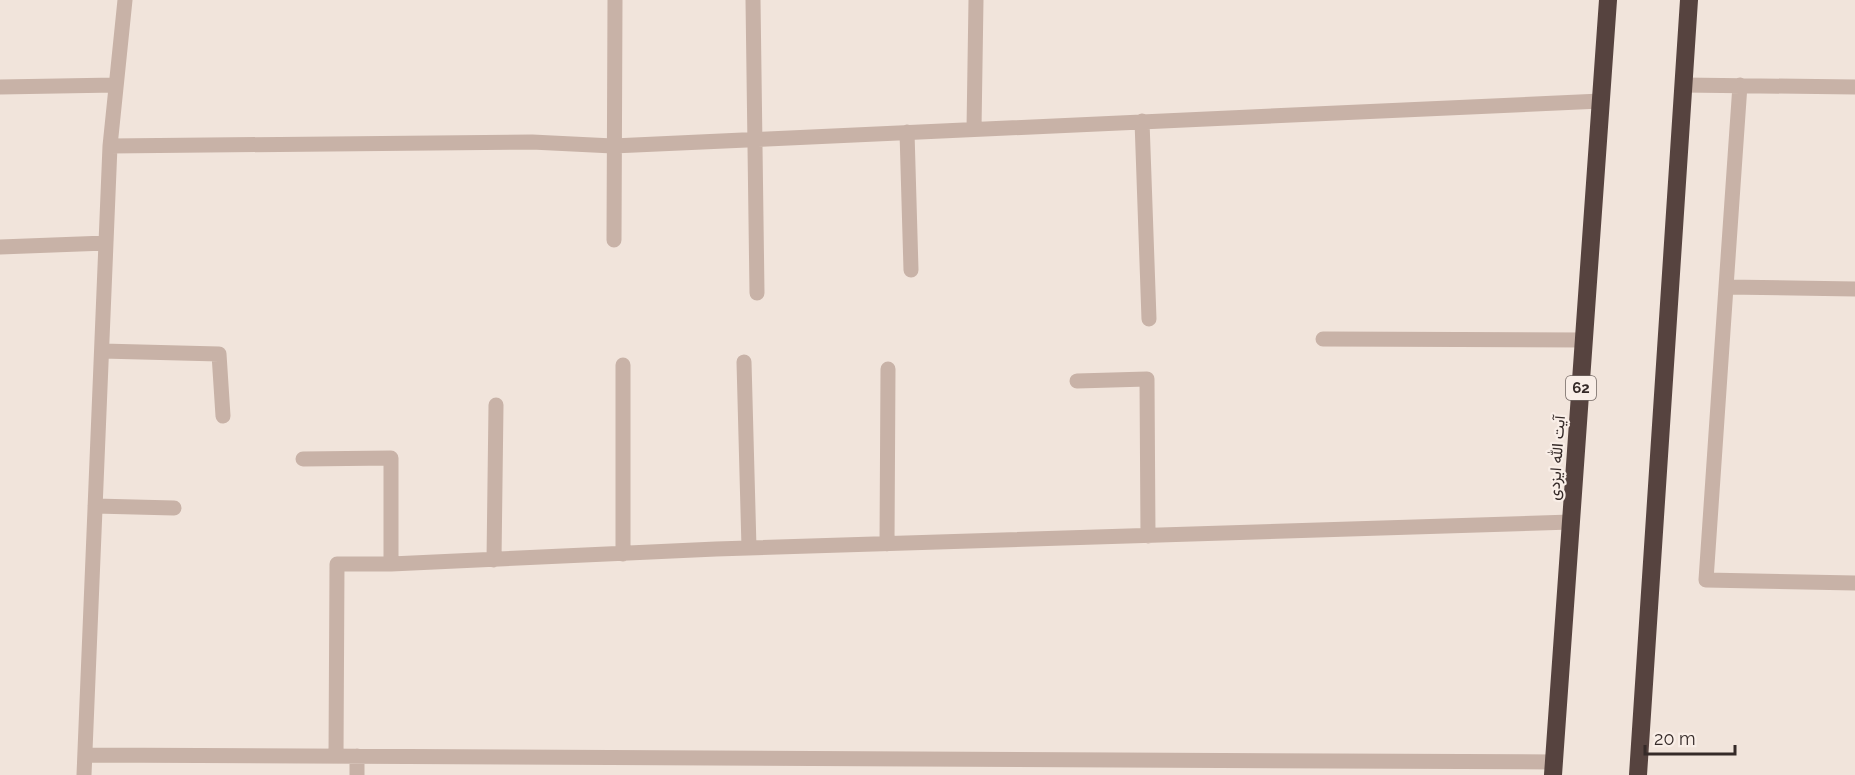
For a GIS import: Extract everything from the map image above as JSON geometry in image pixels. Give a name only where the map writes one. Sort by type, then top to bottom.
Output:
[{"type":"highway","name":"آیت الله ایزدی","points":[[1554,769],[1608,0]]},
{"type":"highway","points":[[1638,775],[1689,0]]},
{"type":"street","points":[[84,775],[110,146],[125,0]]},
{"type":"street","points":[[614,240],[615,0]]},
{"type":"street","points":[[753,0],[757,293]]},
{"type":"street","points":[[974,129],[976,0]]},
{"type":"street","points":[[0,87],[116,85]]},
{"type":"street","points":[[1683,85],[1855,87]]},
{"type":"street","points":[[1740,85],[1706,580],[1855,583]]},
{"type":"street","points":[[110,146],[532,142],[613,146],[1601,101]]},
{"type":"street","points":[[1142,122],[1149,319]]},
{"type":"street","points":[[907,132],[911,270]]},
{"type":"street","points":[[0,247],[106,243]]},
{"type":"street","points":[[1726,287],[1855,289]]},
{"type":"street","points":[[1323,339],[1584,340]]},
{"type":"street","points":[[102,351],[219,354],[223,416]]},
{"type":"street","points":[[744,362],[749,548]]},
{"type":"street","points":[[623,365],[623,554]]},
{"type":"street","points":[[887,543],[888,369]]},
{"type":"street","points":[[1077,381],[1146,379],[1148,536]]},
{"type":"street","points":[[494,560],[496,405]]},
{"type":"street","points":[[303,459],[391,458],[391,564]]},
{"type":"street","points":[[95,506],[174,508]]},
{"type":"street","points":[[336,756],[337,564],[391,564],[887,543],[1571,522]]},
{"type":"street","points":[[85,754],[1129,767],[1554,769]]},
{"type":"street","points":[[357,756],[357,775]]}]
